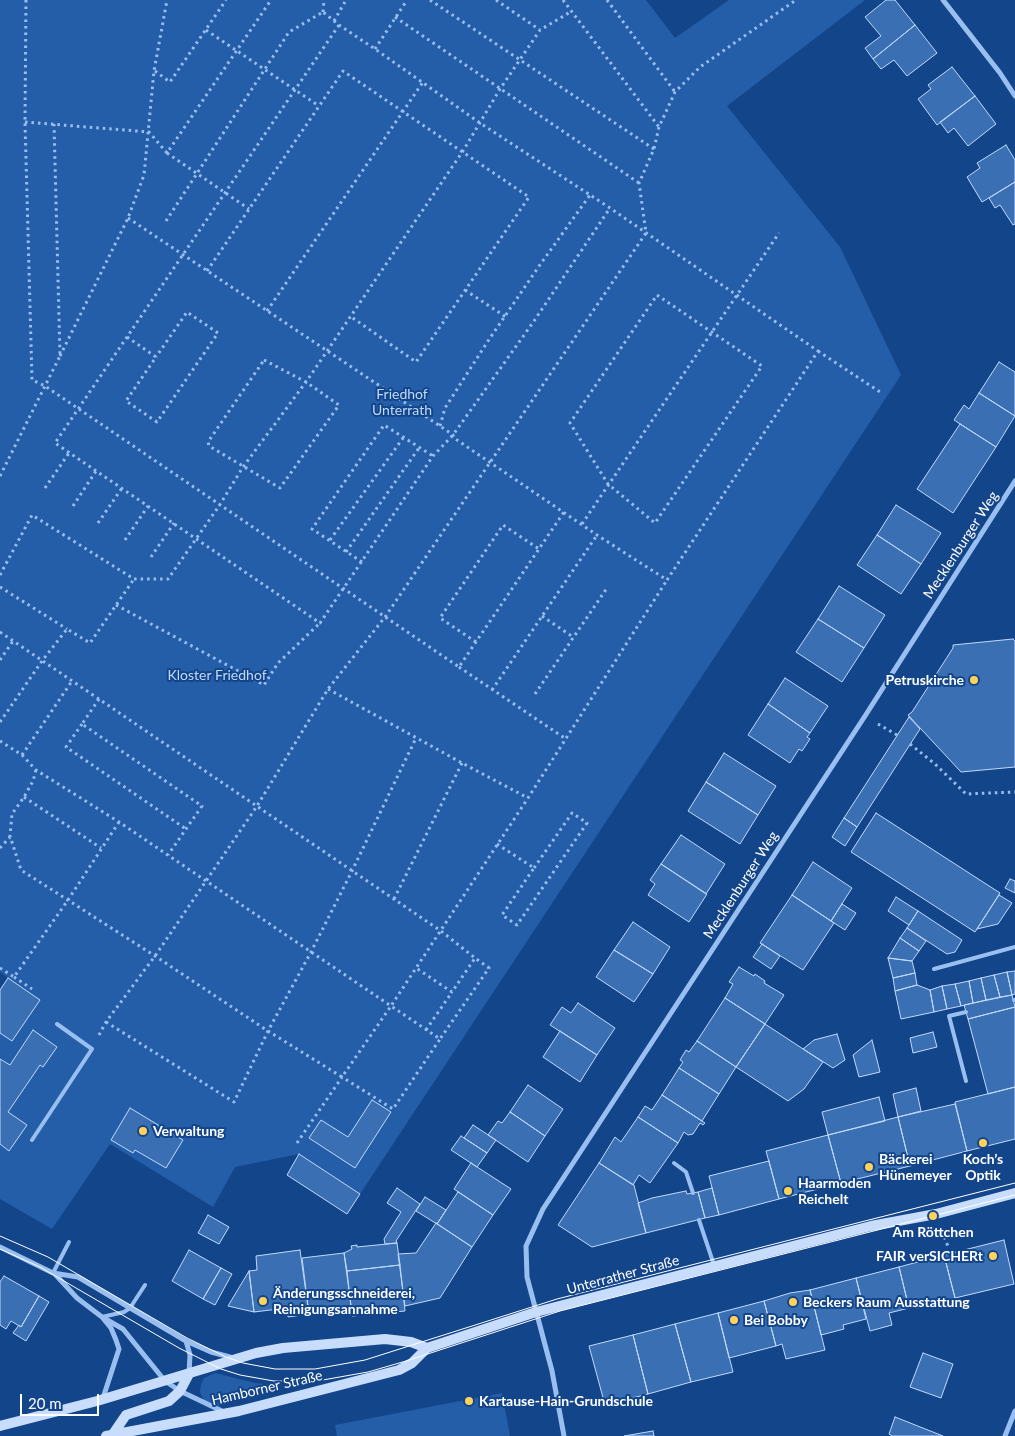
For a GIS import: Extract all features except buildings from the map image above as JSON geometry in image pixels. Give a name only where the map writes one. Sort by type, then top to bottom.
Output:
[{"type":"main road","name":"Unterrather Straße","points":[[427,1348],[536,1312],[714,1265],[870,1226],[936,1214],[1015,1193]]},
{"type":"main road","points":[[0,1426],[103,1399],[238,1358],[284,1348],[385,1338],[411,1342],[427,1348]]},
{"type":"main road","name":"Hamborner Straße","points":[[109,1435],[226,1413],[399,1370],[412,1363],[427,1348]]},
{"type":"main road","points":[[109,1435],[126,1415],[169,1401],[180,1391],[190,1374]]},
{"type":"street","points":[[943,0],[1000,73],[1015,96]]},
{"type":"street","name":"Mecklenburger Weg","points":[[564,1436],[552,1371],[527,1276],[526,1246],[543,1209],[865,716],[1015,481]]},
{"type":"street","points":[[0,1247],[53,1273],[78,1277],[186,1341],[226,1357],[238,1358]]},
{"type":"street","points":[[53,1273],[77,1298],[102,1317],[123,1329],[165,1381],[180,1391],[226,1413]]},
{"type":"street","points":[[102,1317],[111,1328],[119,1349],[103,1399]]},
{"type":"street","points":[[186,1341],[190,1355],[190,1374]]},
{"type":"street","points":[[1005,1436],[1015,1411]]},
{"type":"lane","points":[[934,969],[1015,947]]},
{"type":"lane","points":[[966,1012],[949,1016],[966,1081]]},
{"type":"lane","points":[[32,1140],[92,1049],[57,1024]]},
{"type":"lane","points":[[674,1163],[686,1172],[693,1193]]},
{"type":"lane","points":[[699,1220],[714,1265]]},
{"type":"lane","points":[[53,1273],[69,1242]]},
{"type":"lane","points":[[102,1317],[124,1312],[130,1308],[145,1285]]},
{"type":"path","points":[[26,0],[25,122],[32,380],[45,386],[219,506],[566,739]]},
{"type":"path","points":[[0,476],[128,218],[144,175],[154,71],[167,0]]},
{"type":"path","points":[[154,71],[170,82],[226,0]]},
{"type":"path","points":[[167,153],[271,0]]},
{"type":"path","points":[[323,12],[324,0]]},
{"type":"path","points":[[334,21],[346,0]]},
{"type":"path","points":[[375,49],[407,0]]},
{"type":"path","points":[[430,0],[654,150]]},
{"type":"path","points":[[496,0],[540,30]]},
{"type":"path","points":[[563,0],[659,127]]},
{"type":"path","points":[[607,0],[675,92]]},
{"type":"path","points":[[92,1049],[106,1022],[155,956],[257,806],[328,689],[385,617],[646,233],[639,183],[654,150],[659,127],[675,92],[700,67],[796,0]]},
{"type":"path","points":[[0,575],[32,515],[134,579],[168,579],[219,506],[243,467],[306,382],[463,151],[500,89],[540,30],[572,11]]},
{"type":"path","points":[[323,12],[339,26],[480,123],[590,194],[880,392]]},
{"type":"path","points":[[166,221],[198,174],[263,69],[289,32],[323,12]]},
{"type":"path","points":[[395,17],[639,183]]},
{"type":"path","points":[[320,623],[55,443],[339,26]]},
{"type":"path","points":[[206,30],[319,106]]},
{"type":"path","points":[[207,271],[343,71],[528,197],[416,362],[350,316]]},
{"type":"path","points":[[267,312],[423,82]]},
{"type":"path","points":[[25,122],[149,132],[167,153],[250,209]]},
{"type":"path","points":[[54,124],[60,356]]},
{"type":"path","points":[[440,426],[445,408],[537,268],[590,194]]},
{"type":"path","points":[[116,605],[264,685],[278,663],[320,623],[433,456],[452,435],[534,321],[610,208]]},
{"type":"path","points":[[128,218],[440,426],[490,463],[597,535],[667,580]]},
{"type":"path","points":[[582,524],[780,233]]},
{"type":"path","points":[[465,290],[506,317]]},
{"type":"path","points":[[658,295],[762,366],[655,524],[608,484],[570,423],[658,295]]},
{"type":"path","points":[[187,312],[218,333],[157,422],[126,402],[156,357],[187,312]]},
{"type":"path","points":[[127,337],[156,357]]},
{"type":"path","points":[[298,1143],[442,931],[667,580],[818,351]]},
{"type":"path","points":[[264,360],[306,382],[339,405],[280,488],[209,446],[208,442],[264,360]]},
{"type":"path","points":[[362,562],[312,529],[384,425],[433,456]]},
{"type":"path","points":[[330,540],[403,438]]},
{"type":"path","points":[[346,552],[418,448]]},
{"type":"path","points":[[45,488],[69,453]]},
{"type":"path","points":[[73,506],[96,471]]},
{"type":"path","points":[[98,523],[122,488]]},
{"type":"path","points":[[125,540],[148,506]]},
{"type":"path","points":[[459,667],[564,512]]},
{"type":"path","points":[[151,557],[174,523]]},
{"type":"path","points":[[476,642],[440,618],[503,525],[539,549]]},
{"type":"path","points":[[492,690],[597,535]]},
{"type":"path","points":[[0,587],[90,643],[134,579]]},
{"type":"path","points":[[535,694],[606,588]]},
{"type":"path","points":[[542,616],[573,637]]},
{"type":"path","points":[[0,722],[42,660],[67,629]]},
{"type":"path","points":[[0,632],[442,931],[489,968],[393,1110],[268,1032],[155,956],[21,870],[10,836],[12,814],[33,781],[36,770]]},
{"type":"path","points":[[0,660],[13,641]]},
{"type":"path","points":[[22,756],[72,681]]},
{"type":"path","points":[[328,689],[528,798]]},
{"type":"path","points":[[99,699],[66,748],[186,829]]},
{"type":"path","points":[[865,716],[897,736]]},
{"type":"path","points":[[82,724],[202,806],[168,855]]},
{"type":"path","points":[[106,1022],[234,1102],[268,1032],[352,871],[416,738]]},
{"type":"path","points":[[0,741],[22,756],[36,770],[119,822],[440,1039]]},
{"type":"path","points":[[910,744],[935,764],[966,794],[1015,792]]},
{"type":"path","points":[[394,899],[462,763]]},
{"type":"path","points":[[24,797],[101,848]]},
{"type":"path","points":[[572,813],[586,823],[517,925],[502,915],[534,868],[572,813]]},
{"type":"path","points":[[14,977],[68,900],[119,822]]},
{"type":"path","points":[[0,848],[10,836]]},
{"type":"path","points":[[497,844],[534,868]]},
{"type":"path","points":[[426,1030],[475,958]]},
{"type":"path","points":[[0,968],[32,989]]},
{"type":"path","points":[[416,968],[452,992]]},
{"type":"green space","name":"Friedhof Unterrath","points":[[0,0],[646,0],[675,38],[729,0],[865,0],[727,106],[840,247],[901,375],[360,1194],[299,1154],[235,1167],[213,1207],[110,1144],[52,1229],[0,1199],[0,990],[8,978],[0,972]]},
{"type":"green space","points":[[215,1373],[255,1383],[274,1385],[276,1392],[217,1406],[209,1404],[204,1401],[200,1392],[201,1384],[204,1378]]},
{"type":"green space","name":"Kartause-Hain-Grundschule","points":[[502,1393],[510,1436],[337,1436],[335,1425]]},
{"type":"tram line","points":[[0,1236],[48,1257],[187,1338],[226,1357],[243,1363],[275,1369],[315,1369],[365,1360],[557,1299],[1015,1183]]},
{"type":"tram line","points":[[0,1249],[40,1267],[179,1348],[221,1369],[240,1375],[274,1381],[317,1381],[368,1372],[560,1311],[1015,1195]]},
{"type":"place","name":"Petruskirche","points":[[974,680]]},
{"type":"place","name":"Verwaltung","points":[[143,1131]]},
{"type":"place","name":"Koch’s Optik","points":[[983,1143]]},
{"type":"place","name":"Bäckerei Hünemeyer","points":[[869,1167]]},
{"type":"place","name":"Haarmoden Reichelt","points":[[788,1191]]},
{"type":"place","name":"Am Röttchen","points":[[933,1216]]},
{"type":"place","name":"FAIR verSICHERt","points":[[993,1256]]},
{"type":"place","name":"Änderungsschneiderei, Reinigungsannahme","points":[[263,1301]]},
{"type":"place","name":"Beckers Raum Ausstattung","points":[[793,1302]]},
{"type":"place","name":"Bei Bobby","points":[[734,1320]]},
{"type":"place","name":"Kartause-Hain-Grundschule","points":[[469,1401]]},
{"type":"park label","name":"Kloster Friedhof","points":[[217,675]]}]
